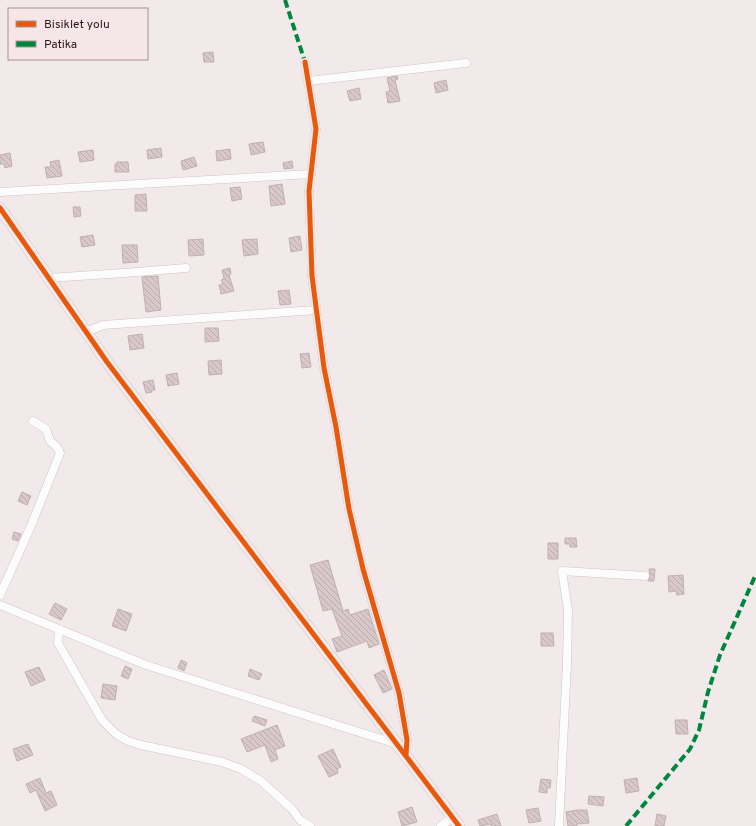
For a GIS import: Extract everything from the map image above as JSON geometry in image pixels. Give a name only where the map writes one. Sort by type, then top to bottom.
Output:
[{"type":"street","points":[[305,62],[316,129],[309,191],[312,276],[324,368],[336,426],[349,510],[363,569],[399,693],[407,740],[406,755]]},
{"type":"street","points":[[308,81],[466,63]]},
{"type":"street","points":[[0,192],[311,174]]},
{"type":"street","points":[[0,208],[107,362],[456,821],[441,826]]},
{"type":"street","points":[[48,278],[186,268]]},
{"type":"street","points":[[86,332],[103,325],[316,310]]},
{"type":"street","points":[[0,595],[31,526],[60,453],[57,447],[50,441],[46,429],[33,421]]},
{"type":"street","points":[[559,826],[567,671],[568,610],[562,571],[645,576]]},
{"type":"street","points":[[0,605],[146,665],[397,744]]},
{"type":"street","points":[[58,629],[58,643],[102,720],[116,734],[128,741],[141,745],[222,762],[241,769],[261,781],[292,809],[300,820],[310,826]]},
{"type":"building","points":[[213,52],[214,62],[204,62],[203,53]]},
{"type":"building","points":[[397,76],[398,79],[395,80],[400,101],[388,103],[386,92],[390,91],[387,78]]},
{"type":"building","points":[[446,80],[448,90],[436,93],[434,83]]},
{"type":"building","points":[[359,88],[361,99],[350,101],[347,91]]},
{"type":"building","points":[[263,142],[265,152],[251,155],[249,144]]},
{"type":"building","points":[[161,148],[162,157],[148,159],[147,150]]},
{"type":"building","points":[[230,149],[231,159],[217,161],[216,151]]},
{"type":"building","points":[[93,150],[94,160],[80,162],[78,152]]},
{"type":"building","points":[[10,153],[12,166],[5,168],[4,164],[0,164],[0,155]]},
{"type":"building","points":[[194,157],[197,166],[183,170],[181,161]]},
{"type":"building","points":[[59,160],[62,176],[47,178],[45,167],[51,167],[50,162]]},
{"type":"building","points":[[292,161],[293,168],[284,169],[283,163]]},
{"type":"building","points":[[117,162],[128,162],[129,172],[115,172],[115,164],[117,164]]},
{"type":"building","points":[[282,184],[285,204],[271,206],[269,186]]},
{"type":"building","points":[[240,187],[242,199],[232,201],[230,188]]},
{"type":"building","points":[[146,194],[147,211],[135,211],[135,195]]},
{"type":"building","points":[[73,207],[80,207],[81,216],[74,217]]},
{"type":"building","points":[[93,235],[95,245],[82,247],[80,237]]},
{"type":"building","points":[[300,236],[302,250],[291,252],[289,238]]},
{"type":"building","points":[[203,239],[204,255],[189,256],[188,240]]},
{"type":"building","points":[[257,239],[258,254],[244,256],[242,240]]},
{"type":"building","points":[[122,245],[137,245],[138,262],[123,263]]},
{"type":"building","points":[[230,268],[231,274],[229,275],[234,291],[221,294],[219,285],[223,284],[221,280],[224,279],[222,270]]},
{"type":"building","points":[[158,276],[161,310],[146,312],[142,277]]},
{"type":"building","points":[[289,290],[291,304],[280,305],[278,291]]},
{"type":"building","points":[[205,328],[218,328],[219,341],[205,342]]},
{"type":"building","points":[[142,334],[144,348],[130,350],[128,336]]},
{"type":"building","points":[[309,353],[311,367],[302,368],[300,354]]},
{"type":"building","points":[[221,360],[222,374],[209,375],[208,361]]},
{"type":"building","points":[[177,373],[179,384],[168,386],[166,375]]},
{"type":"building","points":[[153,380],[155,390],[146,393],[143,382]]},
{"type":"building","points":[[22,492],[31,496],[27,505],[18,501]]},
{"type":"building","points":[[14,532],[21,534],[18,541],[12,539]]},
{"type":"building","points":[[565,538],[576,538],[577,547],[570,547],[570,544],[565,544]]},
{"type":"building","points":[[548,543],[558,543],[558,559],[548,559]]},
{"type":"building","points":[[328,560],[343,611],[348,609],[350,615],[368,609],[379,644],[369,648],[367,641],[337,652],[332,639],[342,636],[332,609],[323,611],[310,565]]},
{"type":"building","points":[[649,569],[655,569],[654,581],[648,581],[650,576]]},
{"type":"building","points":[[683,575],[684,594],[677,595],[676,591],[669,592],[668,576]]},
{"type":"building","points":[[55,603],[67,609],[61,620],[49,614]]},
{"type":"building","points":[[118,609],[132,614],[126,631],[112,626]]},
{"type":"building","points":[[541,633],[553,633],[554,646],[541,646]]},
{"type":"building","points":[[181,660],[187,663],[184,671],[178,668]]},
{"type":"building","points":[[125,666],[132,669],[128,679],[121,676]]},
{"type":"building","points":[[39,667],[45,680],[31,686],[25,672]]},
{"type":"building","points":[[250,669],[262,674],[259,680],[248,676]]},
{"type":"building","points":[[384,670],[392,689],[383,693],[374,675]]},
{"type":"building","points":[[103,684],[117,686],[115,700],[101,698]]},
{"type":"building","points":[[254,716],[267,720],[265,726],[252,721]]},
{"type":"building","points":[[675,720],[687,720],[688,734],[676,734]]},
{"type":"building","points":[[277,725],[285,746],[275,750],[278,759],[271,762],[265,745],[247,752],[241,739]]},
{"type":"building","points":[[28,744],[33,755],[17,761],[13,749]]},
{"type":"building","points":[[333,749],[341,767],[337,769],[338,773],[329,777],[318,756]]},
{"type":"building","points":[[40,778],[46,793],[51,791],[57,805],[45,811],[36,790],[30,793],[26,784]]},
{"type":"building","points":[[637,778],[639,791],[626,793],[624,780]]},
{"type":"building","points":[[541,779],[551,780],[550,788],[547,788],[547,793],[539,792]]},
{"type":"building","points":[[589,796],[604,797],[603,806],[588,804]]},
{"type":"building","points":[[412,807],[417,822],[402,826],[398,812]]},
{"type":"building","points":[[538,808],[541,821],[529,823],[526,810]]},
{"type":"building","points":[[587,810],[589,823],[577,824],[577,826],[568,826],[566,812]]},
{"type":"building","points":[[497,814],[501,826],[491,826],[491,824],[480,826],[478,820]]},
{"type":"building","points":[[657,814],[666,816],[664,826],[655,826]]},
{"type":"marked path","points":[[285,0],[305,62]]},
{"type":"marked path","points":[[626,826],[690,749],[699,730],[708,692],[720,655],[756,574]]},
{"type":"cycle path","points":[[305,62],[316,129],[309,191],[312,276],[324,368],[336,427],[349,509],[363,569],[399,693],[407,740],[406,755]]},
{"type":"cycle path","points":[[0,208],[107,362],[459,826]]}]
